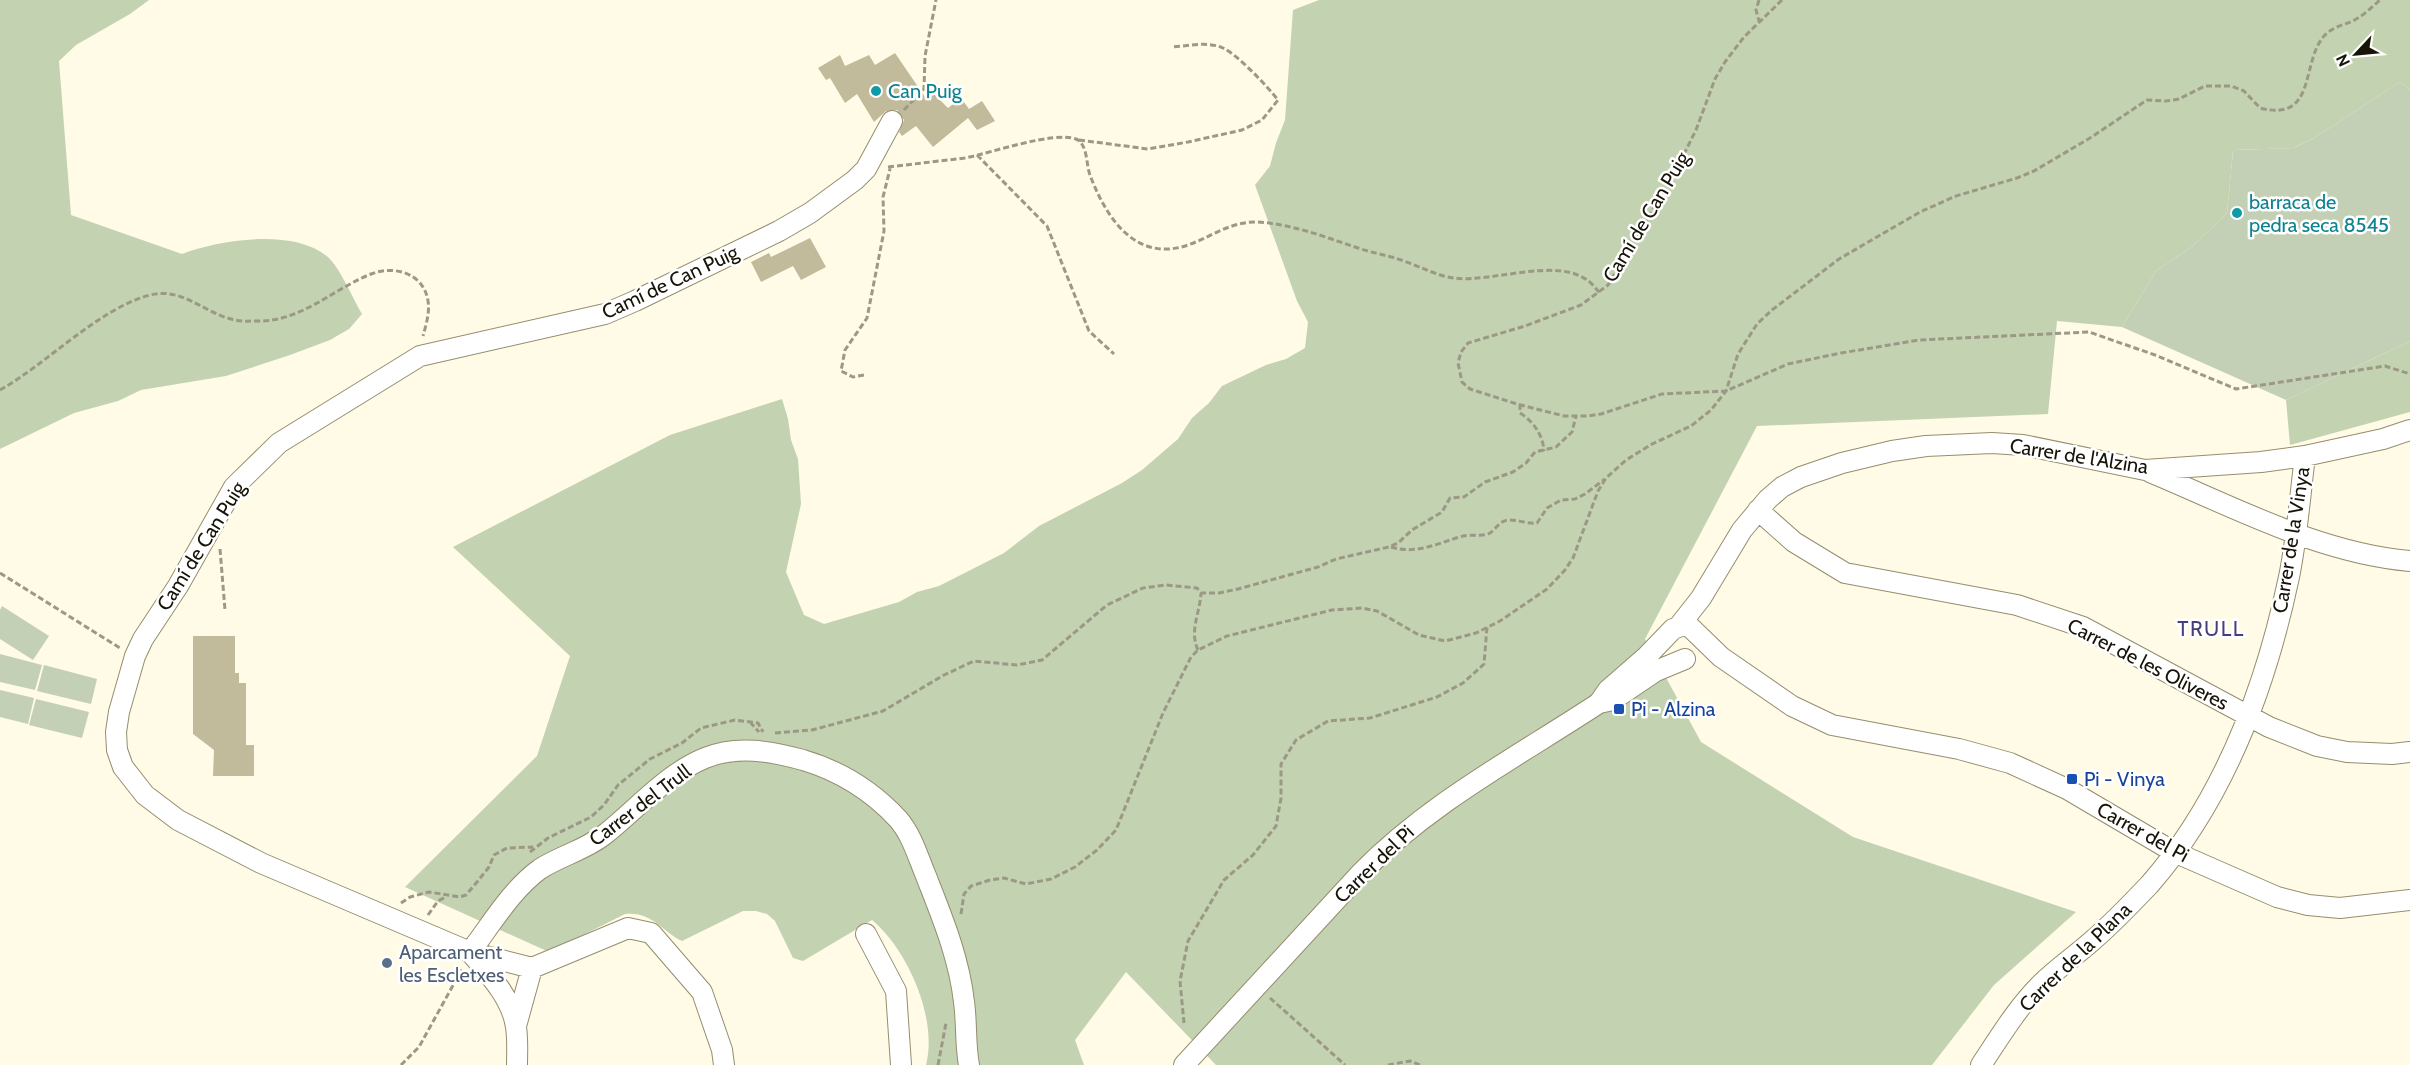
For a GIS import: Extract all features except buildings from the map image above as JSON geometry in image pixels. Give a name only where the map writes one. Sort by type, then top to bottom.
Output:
[{"type":"street","points":[[866,169],[889,128]]},
{"type":"street","name":"Camí de Can Puig","points":[[532,968],[470,952],[261,863],[178,820],[145,795],[123,767],[117,750],[116,732],[135,656],[234,487],[279,444],[420,356],[588,318],[619,308],[787,226],[819,206],[866,169]]},
{"type":"street","name":"Carrer de l'Alzina","points":[[1674,630],[1701,598],[1730,549],[1758,510],[1782,487],[1801,477],[1892,451],[1959,443],[2024,445],[2145,470],[2261,462],[2305,456],[2410,430]]},
{"type":"street","name":"Carrer de la Vinya","points":[[2174,852],[2218,782],[2247,716],[2276,628],[2289,576],[2305,456]]},
{"type":"street","points":[[2145,470],[2295,533],[2386,559],[2410,561]]},
{"type":"street","name":"Carrer de les Oliveres","points":[[1758,510],[1794,542],[1845,573],[2017,605],[2083,627],[2247,716],[2288,736],[2317,746],[2347,752],[2392,754],[2410,752]]},
{"type":"street","name":"Carrer de l'Alzina","points":[[1699,635],[1696,615],[1701,598]]},
{"type":"street","points":[[1690,627],[1699,635],[1699,650],[1688,659],[1675,657],[1668,648],[1674,630],[1690,627]]},
{"type":"street","name":"Carrer del Pi","points":[[1599,703],[1608,690],[1674,630]]},
{"type":"street","name":"Carrer del Pi","points":[[1699,635],[1721,657],[1792,706],[1832,725],[1959,749],[2010,763],[2067,789],[2174,852],[2277,897],[2308,905],[2360,907],[2410,900]]},
{"type":"street","name":"Carrer del Pi","points":[[1184,1065],[1360,874],[1385,848],[1414,824],[1470,785],[1599,703],[1612,700],[1656,671],[1688,659],[1721,657]]},
{"type":"street","name":"Carrer del Trull","points":[[470,952],[501,909],[540,869],[603,836],[655,791],[694,764],[706,758],[741,750],[765,751],[819,765],[850,779],[877,799],[899,820],[913,844],[950,939],[964,1001],[969,1065]]},
{"type":"street","name":"Carrer de la Plana","points":[[1981,1065],[2019,1009],[2040,985],[2122,914],[2174,852]]},
{"type":"street","points":[[517,1065],[516,1026],[532,968],[628,928],[651,933],[702,992],[722,1050],[724,1065]]},
{"type":"street","points":[[866,934],[896,991],[901,1065]]},
{"type":"street","points":[[470,952],[501,991],[516,1026]]},
{"type":"path","points":[[864,375],[853,377],[841,371],[845,350],[867,318],[884,231],[883,197],[891,166],[889,128],[924,89],[925,56],[936,0]]},
{"type":"path","points":[[1759,0],[1756,10],[1759,21]]},
{"type":"path","name":"Camí de Can Puig","points":[[1726,391],[1662,394],[1601,414],[1564,416],[1470,389],[1462,382],[1459,372],[1461,352],[1468,343],[1560,313],[1581,305],[1600,293],[1614,276],[1674,174],[1696,130],[1714,79],[1734,47],[1782,0]]},
{"type":"path","points":[[1389,547],[1404,551],[1432,547],[1446,539],[1490,533],[1508,519],[1527,524],[1537,523],[1547,508],[1561,500],[1575,499],[1606,478],[1626,460],[1652,444],[1691,426],[1711,410],[1726,391],[1738,354],[1757,324],[1787,298],[1854,250],[1920,212],[1947,200],[2034,171],[2090,138],[2147,100],[2179,99],[2205,86],[2231,86],[2244,91],[2260,108],[2280,110],[2292,106],[2304,95],[2314,53],[2323,37],[2333,27],[2356,19],[2380,0]]},
{"type":"path","points":[[866,169],[977,155],[1056,138],[1148,148],[1188,142],[1242,130],[1262,120],[1278,100],[1266,84],[1223,48],[1204,44],[1172,47]]},
{"type":"path","points":[[1079,140],[1085,150],[1090,176],[1110,215],[1130,236],[1145,246],[1162,249],[1181,247],[1233,225],[1268,223],[1314,233],[1453,278],[1482,279],[1539,272],[1562,272],[1576,274],[1588,280],[1600,293]]},
{"type":"path","points":[[977,155],[1042,218],[1089,331],[1114,354]]},
{"type":"path","points":[[0,390],[99,321],[150,295],[171,294],[192,300],[230,319],[265,321],[309,307],[372,274],[387,270],[406,272],[425,290],[429,309],[420,356]]},
{"type":"path","points":[[1726,391],[1788,364],[1919,340],[2089,332],[2155,355],[2236,389],[2385,366],[2410,374]]},
{"type":"path","points":[[1520,404],[1520,413],[1527,417],[1538,431],[1544,442],[1544,451]]},
{"type":"path","points":[[1201,593],[1219,593],[1238,589],[1398,543],[1412,530],[1442,512],[1450,498],[1464,497],[1485,482],[1519,467],[1535,452],[1556,447],[1572,432],[1576,416]]},
{"type":"path","points":[[950,939],[962,910],[964,894],[971,886],[990,879],[1004,878],[1026,884],[1051,879],[1083,861],[1116,830],[1162,713],[1191,657],[1198,650],[1227,636],[1244,631],[1332,610],[1352,608],[1377,610],[1419,635],[1435,640],[1460,638],[1487,627],[1537,596],[1565,570],[1586,529],[1598,491],[1606,478]]},
{"type":"path","points":[[218,514],[225,610]]},
{"type":"path","points":[[0,573],[74,621],[135,656]]},
{"type":"path","points":[[384,916],[389,908],[415,895],[429,892],[448,897],[466,895],[489,867],[494,855],[507,848],[535,847],[591,817],[604,805],[618,785],[650,759],[681,743],[701,728],[735,720],[758,723],[764,734],[812,730],[883,711],[906,700],[944,675],[974,661],[1017,665],[1042,660],[1105,606],[1143,588],[1181,585],[1197,588],[1201,593],[1194,629],[1198,650]]},
{"type":"path","points":[[1184,1023],[1180,981],[1188,941],[1224,880],[1253,855],[1276,826],[1281,798],[1281,764],[1296,740],[1328,721],[1370,718],[1437,697],[1463,683],[1484,664],[1487,627]]},
{"type":"path","points":[[414,929],[432,912],[438,901],[448,897]]},
{"type":"path","points":[[401,1065],[419,1047],[470,952]]},
{"type":"path","points":[[1256,986],[1345,1065]]},
{"type":"path","points":[[1388,1065],[1410,1061],[1420,1065]]},
{"type":"green space","points":[[0,0],[149,0],[130,14],[76,45],[59,61],[71,215],[182,254],[217,244],[258,239],[298,243],[315,249],[333,263],[362,314],[349,329],[330,340],[226,376],[141,390],[118,401],[74,413],[0,449]]},
{"type":"green space","points":[[1319,0],[2410,0],[2410,90],[2400,82],[2314,138],[2294,148],[2233,150],[2227,213],[2192,247],[2156,271],[2122,327],[2057,321],[2048,414],[1757,426],[1645,639],[1701,742],[1853,837],[2076,912],[1994,985],[1932,1065],[1216,1065],[1126,972],[1075,1040],[1084,1065],[926,1065],[929,1047],[928,1027],[917,986],[897,949],[872,920],[803,961],[793,958],[775,921],[767,914],[756,911],[743,911],[682,941],[649,919],[634,914],[625,914],[549,952],[405,887],[537,756],[570,656],[453,547],[670,435],[782,399],[791,440],[798,459],[801,504],[786,572],[804,615],[824,624],[899,602],[917,592],[939,586],[1004,553],[1039,526],[1122,483],[1142,470],[1178,439],[1192,418],[1209,403],[1222,386],[1266,365],[1286,359],[1305,348],[1308,322],[1297,301],[1255,185],[1270,166],[1285,120],[1293,10]]},
{"type":"green space","points":[[2400,82],[2410,90],[2410,341],[2286,400],[2122,327],[2156,271],[2192,247],[2227,213],[2233,150],[2294,148],[2314,138]]},
{"type":"green space","points":[[2410,341],[2410,412],[2290,445],[2286,400]]},
{"type":"green space","points":[[2,606],[49,636],[33,660],[0,639]]},
{"type":"green space","points":[[0,654],[42,665],[35,690],[0,682]]},
{"type":"green space","points":[[44,665],[97,679],[91,704],[37,691]]},
{"type":"green space","points":[[0,690],[34,698],[28,724],[0,717]]},
{"type":"green space","points":[[36,699],[89,712],[82,738],[29,725]]},
{"type":"place","name":"Can Puig","points":[[876,91]]},
{"type":"place","name":"barraca de pedra seca 8545","points":[[2237,213]]},
{"type":"place","name":"Pi - Alzina","points":[[1619,709]]},
{"type":"place","name":"Pi - Vinya","points":[[2072,779]]},
{"type":"place","name":"Aparcament les Escletxes","points":[[387,963]]},
{"type":"district","name":"TRULL","points":[[2211,629]]}]
